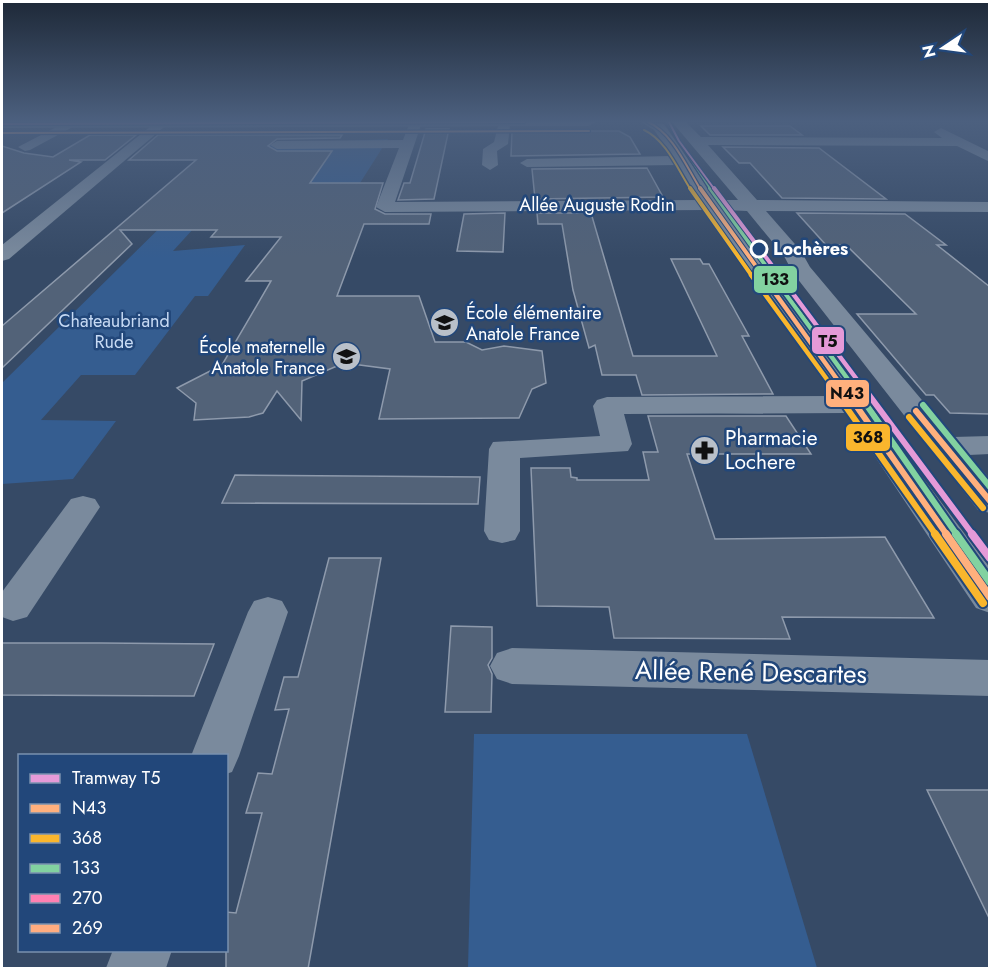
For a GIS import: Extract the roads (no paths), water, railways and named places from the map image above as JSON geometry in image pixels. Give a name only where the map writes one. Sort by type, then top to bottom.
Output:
[{"type":"street","points":[[2,255],[109,167]]},
{"type":"street","name":"Allée Auguste Rodin","points":[[400,167],[385,207],[711,205],[990,207]]},
{"type":"street","points":[[696,167],[711,205],[855,404],[990,598]]},
{"type":"street","points":[[708,167],[751,205],[794,255],[800,269],[990,502]]},
{"type":"street","points":[[502,531],[504,449],[617,444],[607,406],[855,404]]},
{"type":"street","points":[[944,446],[990,445]]},
{"type":"street","points":[[13,606],[83,507]]},
{"type":"street","points":[[216,754],[268,612]]},
{"type":"street","name":"Allée René Descartes","points":[[512,666],[990,678]]},
{"type":"street","points":[[136,969],[143,952]]},
{"type":"tram line","name":"T5","points":[[699,167],[990,558]]},
{"type":"place","name":"Lochères","points":[[759,249]]},
{"type":"place","name":"École élémentaire Anatole France","points":[[445,323]]},
{"type":"place","name":"École maternelle Anatole France","points":[[346,357]]},
{"type":"place","name":"Pharmacie Lochere","points":[[704,450]]},
{"type":"park label","name":"Chateaubriand Rude","points":[[114,331]]}]
